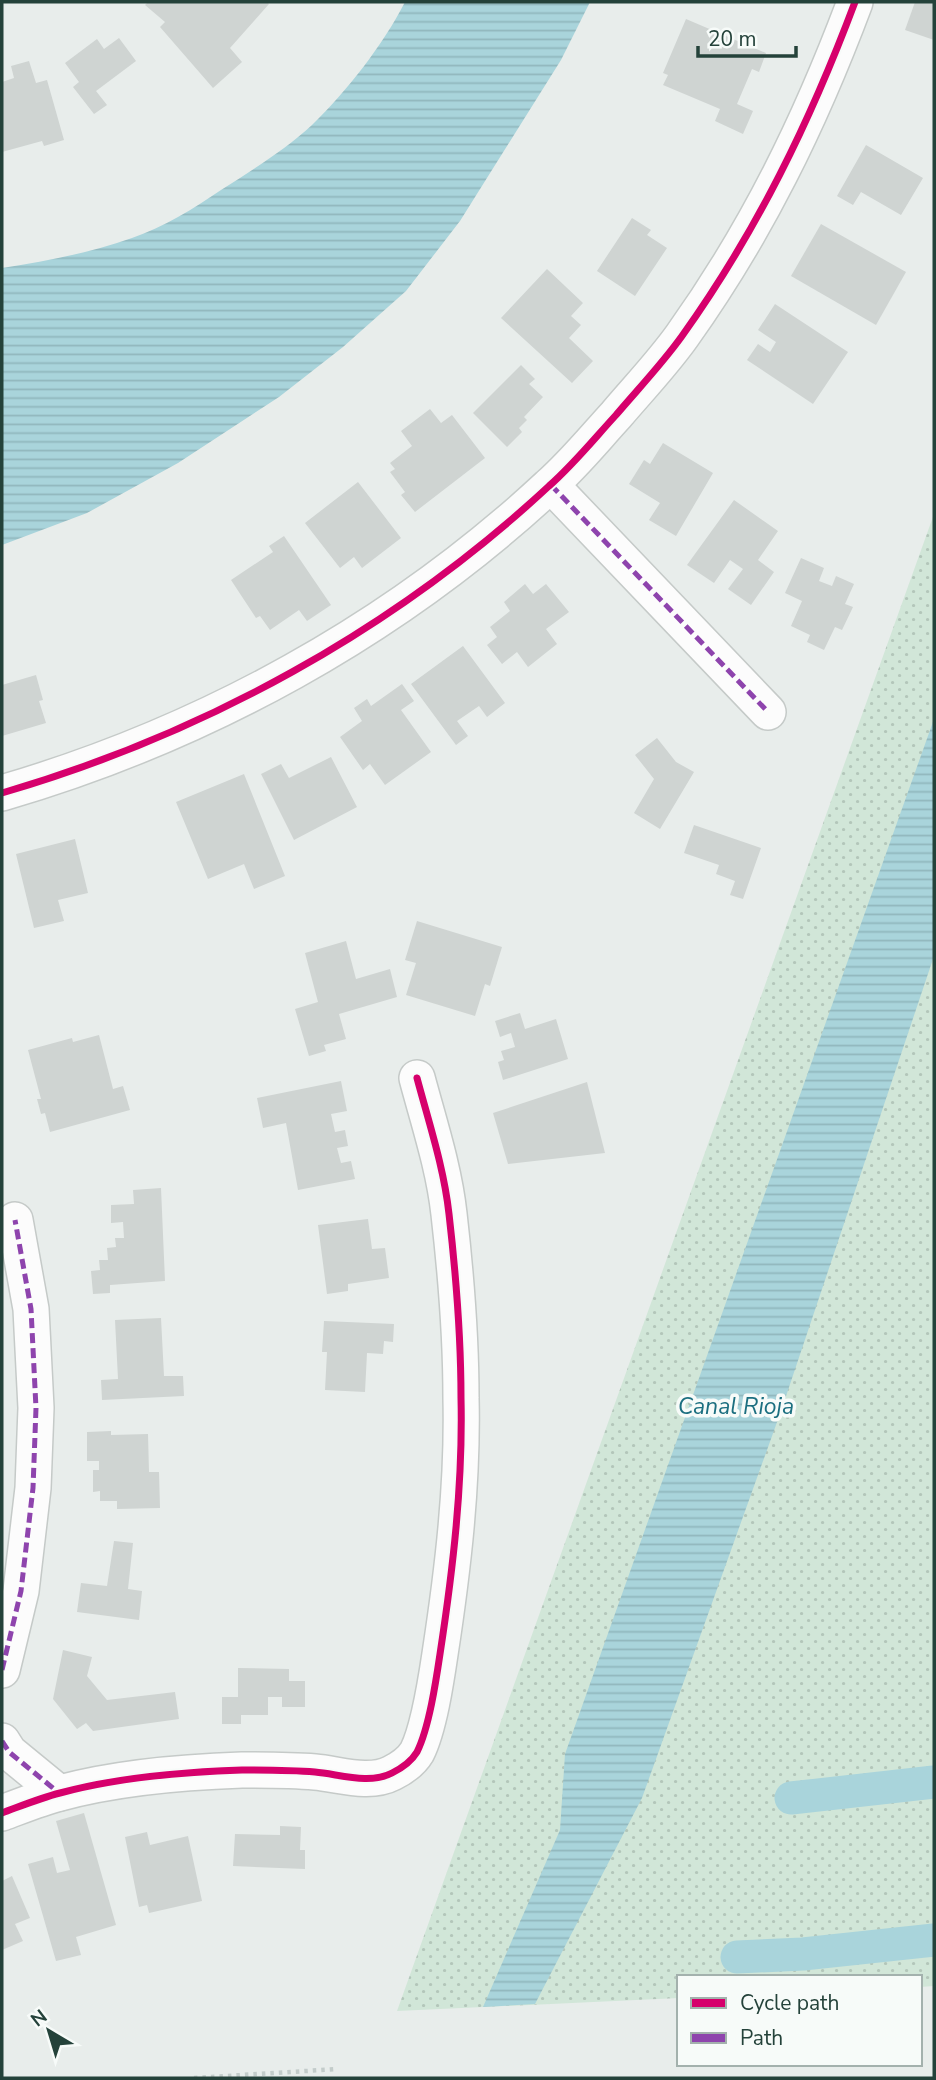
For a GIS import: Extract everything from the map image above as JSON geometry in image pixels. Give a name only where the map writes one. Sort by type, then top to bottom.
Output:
[{"type":"street","points":[[2,793],[106,759],[168,734],[239,701],[304,666],[413,596],[470,554],[551,485],[641,387],[680,338],[719,280],[766,202],[799,139],[855,2]]},
{"type":"street","points":[[551,485],[768,712]]},
{"type":"street","points":[[2,1813],[60,1793],[118,1781],[199,1772],[300,1771],[372,1778],[389,1775],[407,1765],[416,1752],[423,1735],[435,1684],[448,1604],[459,1486],[461,1399],[458,1312],[449,1210],[417,1078]]},
{"type":"street","points":[[2,1670],[21,1591],[33,1488],[36,1408],[32,1308],[15,1220]]},
{"type":"street","points":[[2,1741],[9,1752],[60,1793]]},
{"type":"path","points":[[194,2078],[338,2069]]},
{"type":"green space","points":[[934,514],[934,1986],[922,1987],[922,1975],[677,1975],[677,1998],[397,2011]]},
{"type":"water","points":[[405,2],[590,2],[561,60],[460,221],[406,291],[343,347],[279,397],[178,463],[87,513],[2,545],[2,268],[84,252],[144,234],[189,211],[256,167],[302,134],[338,97],[375,51]]},
{"type":"water","name":"Canal Rioja","points":[[934,719],[934,956],[781,1411],[642,1798],[535,2004],[483,2007],[560,1830],[565,1754]]},
{"type":"building","points":[[148,2],[269,4],[230,48],[242,62],[213,88],[160,27],[165,22],[145,5]]},
{"type":"building","points":[[915,2],[934,2],[934,40],[905,30]]},
{"type":"building","points":[[686,19],[766,53],[759,72],[752,69],[737,104],[753,111],[743,134],[715,121],[720,109],[663,85],[668,75],[663,73]]},
{"type":"building","points":[[119,38],[136,61],[96,91],[107,105],[94,114],[73,87],[79,82],[65,63],[97,39],[104,49]]},
{"type":"building","points":[[29,61],[36,83],[47,80],[64,140],[44,146],[42,141],[2,152],[2,82],[14,78],[11,66]]},
{"type":"building","points":[[866,145],[923,178],[901,215],[861,192],[853,205],[837,196]]},
{"type":"building","points":[[632,218],[651,230],[647,235],[667,248],[635,296],[597,271]]},
{"type":"building","points":[[821,224],[906,272],[876,325],[791,276]]},
{"type":"building","points":[[547,269],[583,303],[571,316],[581,325],[569,338],[593,361],[572,383],[501,318]]},
{"type":"building","points":[[775,304],[848,352],[813,404],[747,360],[758,344],[770,352],[776,342],[758,330]]},
{"type":"building","points":[[521,365],[535,379],[529,384],[543,397],[524,417],[527,420],[519,428],[522,432],[507,447],[473,413]]},
{"type":"building","points":[[430,409],[441,423],[452,415],[485,458],[415,512],[401,495],[405,492],[390,472],[395,469],[390,463],[412,446],[401,431]]},
{"type":"building","points":[[663,443],[713,473],[676,536],[649,520],[660,503],[629,484],[644,460],[650,464]]},
{"type":"building","points":[[358,482],[401,538],[362,568],[354,557],[340,568],[305,523]]},
{"type":"building","points":[[734,500],[778,531],[758,560],[774,572],[751,605],[728,589],[743,569],[730,560],[714,583],[687,565]]},
{"type":"building","points":[[284,536],[331,605],[307,621],[299,610],[270,630],[260,616],[256,618],[231,580],[273,552],[269,546]]},
{"type":"building","points":[[801,558],[824,568],[819,581],[832,586],[836,576],[854,584],[845,604],[853,607],[842,630],[835,627],[824,650],[807,642],[810,635],[791,626],[802,601],[785,593]]},
{"type":"building","points":[[525,584],[533,594],[546,584],[569,612],[546,629],[557,644],[528,667],[517,652],[502,664],[487,645],[497,637],[490,627],[510,611],[504,602]]},
{"type":"building","points":[[463,646],[505,703],[487,717],[479,706],[457,721],[468,736],[456,745],[411,684]]},
{"type":"building","points":[[36,675],[43,700],[39,701],[46,723],[2,736],[2,685]]},
{"type":"building","points":[[402,684],[414,701],[401,710],[431,752],[385,785],[370,764],[363,770],[340,737],[362,721],[354,708],[367,699],[371,706]]},
{"type":"building","points":[[657,738],[676,762],[694,772],[660,829],[634,813],[654,779],[635,755]]},
{"type":"building","points":[[331,757],[357,807],[294,840],[261,774],[281,764],[289,778]]},
{"type":"building","points":[[244,774],[285,876],[254,889],[244,864],[208,879],[176,802]]},
{"type":"building","points":[[694,825],[761,848],[743,899],[730,895],[735,881],[716,874],[719,865],[684,853]]},
{"type":"building","points":[[75,839],[88,893],[58,900],[64,921],[34,928],[16,854]]},
{"type":"building","points":[[417,921],[502,947],[490,986],[485,984],[475,1016],[406,995],[416,963],[405,960]]},
{"type":"building","points":[[346,941],[356,979],[390,969],[397,997],[339,1014],[346,1039],[324,1045],[326,1051],[309,1056],[295,1009],[318,1002],[305,953]]},
{"type":"building","points":[[520,1013],[525,1029],[556,1019],[568,1059],[503,1080],[498,1062],[504,1060],[501,1051],[515,1047],[511,1033],[500,1037],[495,1021]]},
{"type":"building","points":[[99,1035],[113,1089],[123,1086],[130,1110],[50,1132],[45,1113],[41,1114],[37,1099],[41,1099],[28,1050],[72,1038],[73,1042]]},
{"type":"building","points":[[341,1081],[347,1111],[331,1114],[335,1132],[345,1130],[348,1146],[337,1148],[341,1163],[351,1161],[355,1179],[298,1190],[286,1123],[263,1128],[257,1098]]},
{"type":"building","points":[[587,1082],[605,1153],[508,1164],[493,1113]]},
{"type":"building","points":[[161,1188],[165,1281],[110,1285],[110,1293],[93,1294],[91,1271],[100,1270],[99,1260],[108,1260],[107,1248],[116,1247],[115,1238],[124,1238],[123,1222],[111,1223],[111,1205],[134,1204],[133,1190]]},
{"type":"building","points":[[368,1219],[372,1249],[385,1248],[389,1278],[348,1284],[348,1291],[327,1294],[318,1225]]},
{"type":"building","points":[[161,1318],[164,1376],[183,1376],[184,1396],[102,1400],[101,1380],[118,1379],[115,1320]]},
{"type":"building","points":[[324,1321],[394,1324],[393,1342],[384,1341],[383,1354],[367,1353],[365,1392],[325,1390],[327,1352],[322,1352]]},
{"type":"building","points":[[111,1431],[111,1435],[148,1434],[149,1472],[159,1472],[160,1508],[117,1509],[117,1501],[100,1501],[100,1491],[93,1492],[93,1470],[99,1470],[99,1461],[87,1461],[87,1432]]},
{"type":"building","points":[[114,1541],[133,1543],[128,1589],[142,1591],[139,1620],[77,1612],[81,1583],[107,1586]]},
{"type":"building","points":[[63,1650],[92,1657],[87,1676],[107,1700],[175,1692],[179,1719],[93,1731],[86,1723],[77,1729],[53,1699]]},
{"type":"building","points":[[238,1668],[289,1669],[289,1681],[305,1681],[305,1707],[282,1707],[282,1697],[268,1697],[268,1715],[241,1715],[241,1724],[222,1724],[222,1697],[238,1697]]},
{"type":"building","points":[[84,1813],[116,1925],[76,1937],[81,1955],[56,1961],[28,1864],[53,1857],[57,1873],[70,1870],[56,1821]]},
{"type":"building","points":[[280,1826],[301,1827],[300,1850],[305,1850],[305,1869],[233,1866],[235,1834],[280,1835]]},
{"type":"building","points":[[147,1832],[150,1845],[188,1836],[202,1901],[149,1913],[147,1905],[139,1907],[125,1837]]},
{"type":"building","points":[[12,1876],[30,1918],[15,1924],[23,1941],[2,1950],[2,1881]]},
{"type":"waterway","points":[[791,1798],[934,1782]]},
{"type":"waterway","points":[[737,1957],[803,1954],[934,1940]]},
{"type":"marked path","points":[[551,485],[768,712]]},
{"type":"marked path","points":[[2,1670],[21,1591],[33,1488],[36,1408],[31,1309],[15,1220]]},
{"type":"marked path","points":[[2,1741],[9,1752],[59,1793]]},
{"type":"cycle path","points":[[2,793],[77,769],[151,740],[223,708],[293,671],[361,631],[427,586],[489,538],[558,478],[682,336],[734,256],[780,175],[820,90],[855,2]]},
{"type":"cycle path","points":[[2,1813],[45,1797],[82,1788],[174,1774],[279,1770],[374,1778],[399,1769],[417,1752],[432,1704],[445,1622],[456,1526],[461,1430],[459,1329],[447,1197],[417,1078]]}]
